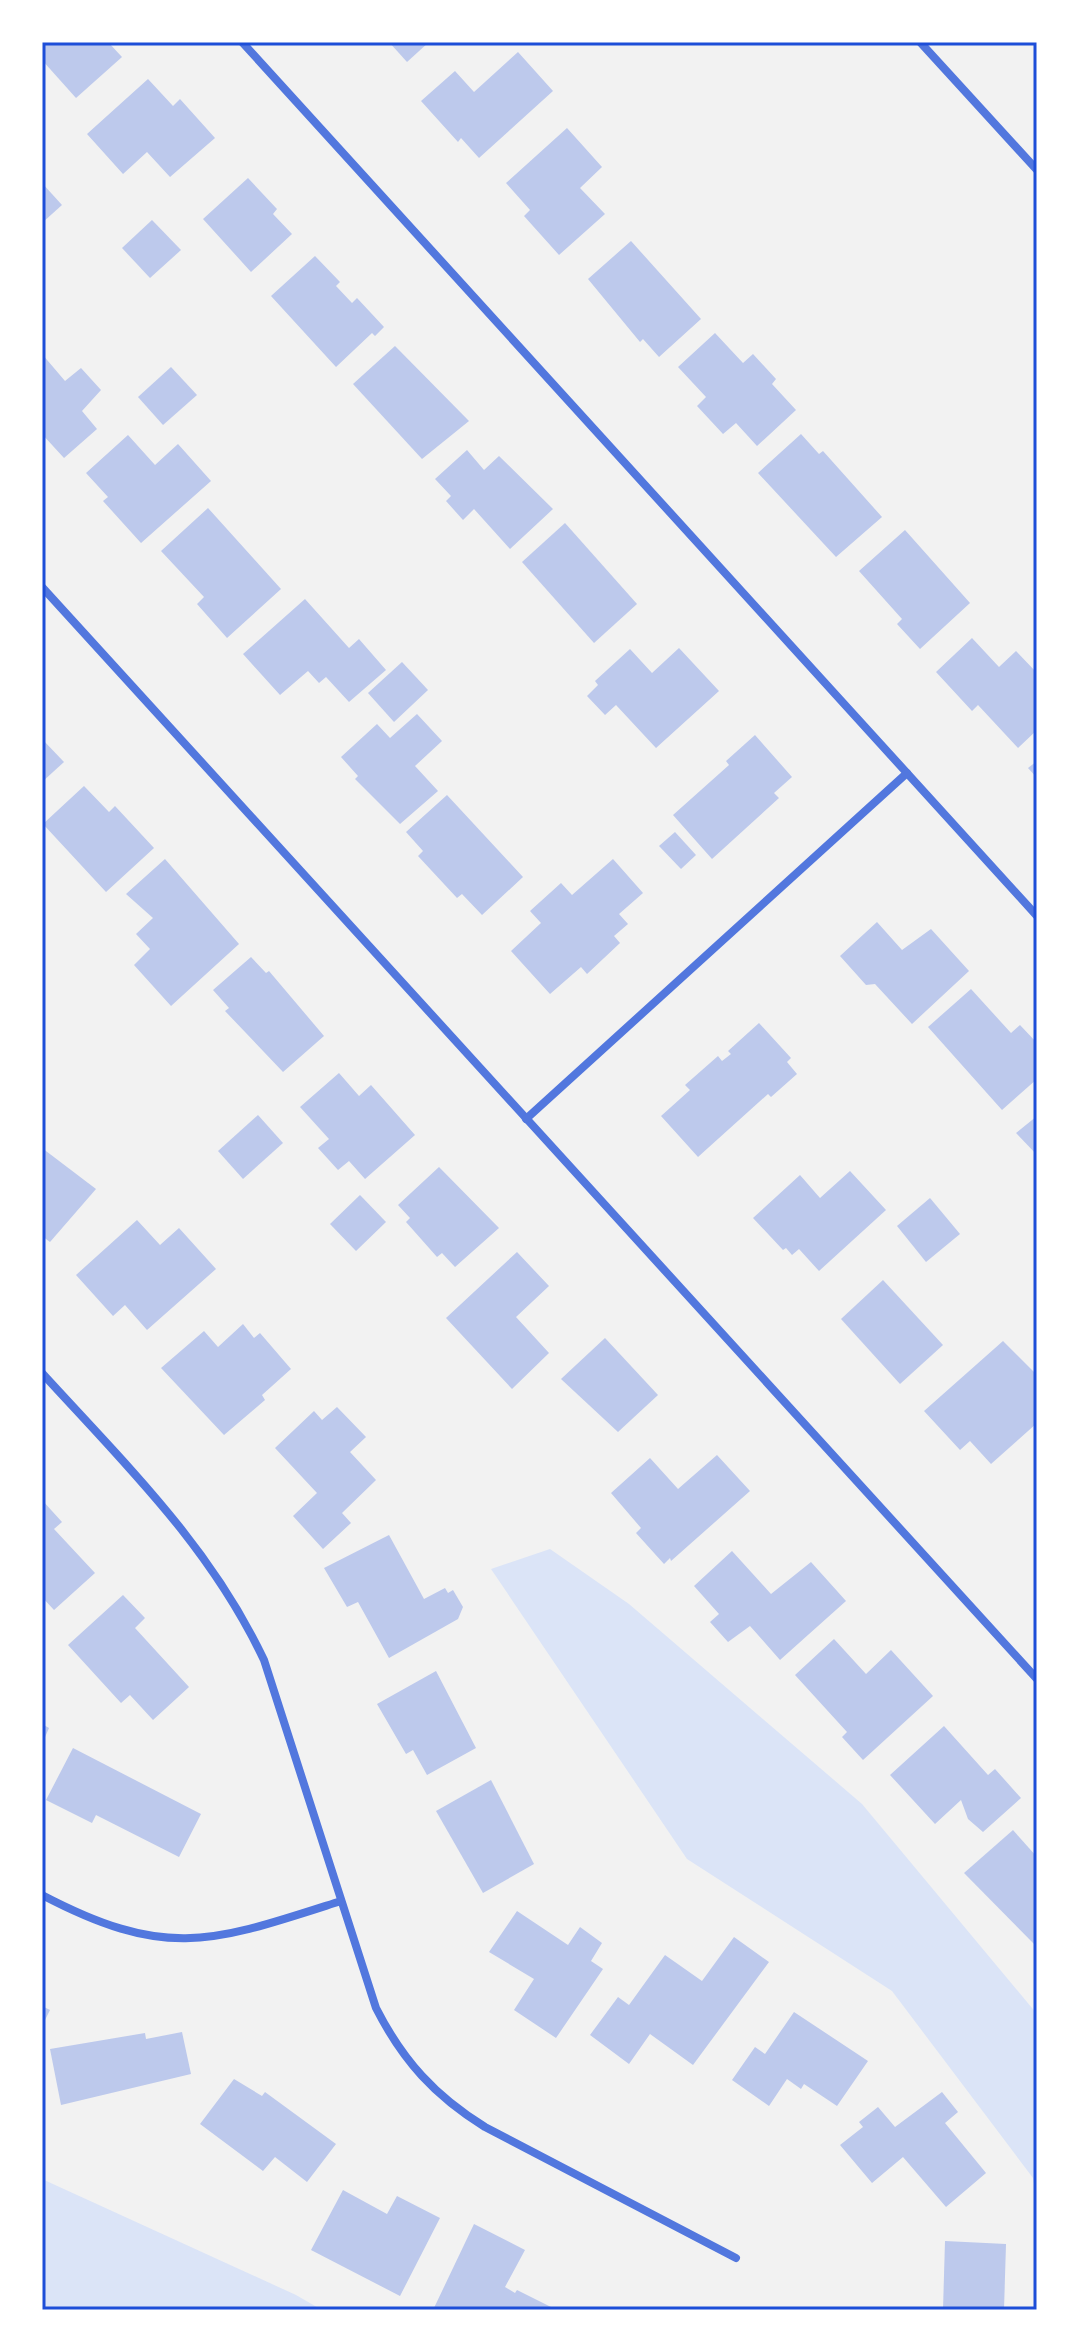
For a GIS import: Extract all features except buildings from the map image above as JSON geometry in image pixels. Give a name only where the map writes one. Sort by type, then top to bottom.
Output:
[{"type":"street","points":[[242,42],[1037,916]]},
{"type":"street","points":[[920,42],[1037,170]]},
{"type":"street","points":[[42,587],[1037,1679]]},
{"type":"street","points":[[526,1119],[907,773]]},
{"type":"street","points":[[42,1373],[200,1550],[246,1622],[264,1660],[376,2008],[395,2045],[420,2077],[450,2105],[736,2258]]},
{"type":"street","points":[[42,1895],[93,1922],[132,1934],[172,1940],[213,1938],[254,1929],[341,1901]]},
{"type":"shaded area","points":[[550,1549],[629,1604],[862,1804],[1037,2014],[1037,2202],[1033,2178],[892,1991],[687,1859],[491,1569]]},
{"type":"shaded area","points":[[42,2179],[296,2295],[322,2310],[42,2310]]}]
